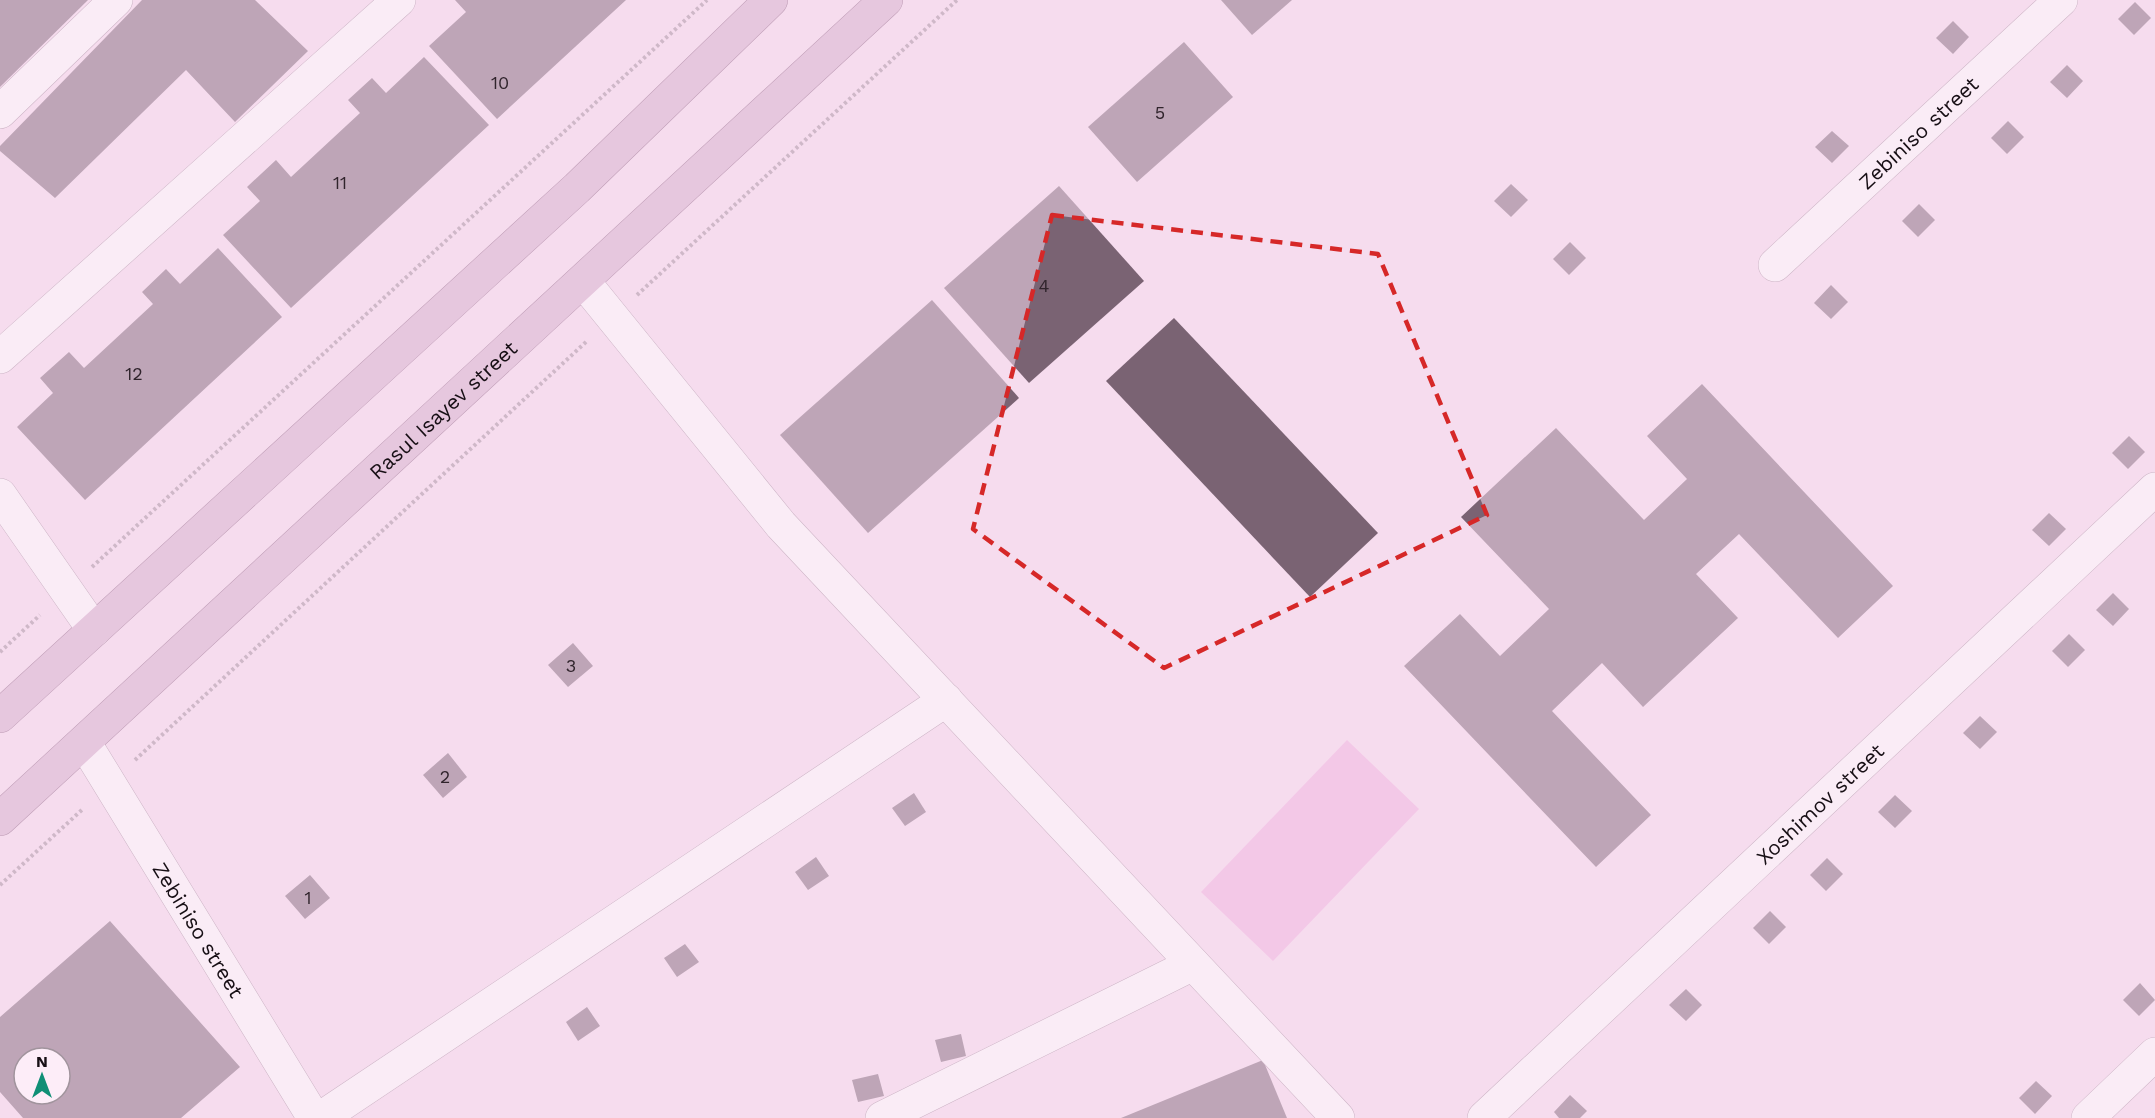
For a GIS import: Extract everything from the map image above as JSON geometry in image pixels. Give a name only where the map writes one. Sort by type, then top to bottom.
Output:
[{"type":"main road","points":[[0,716],[577,188],[771,0]]},
{"type":"main road","name":"Rasul Isayev street","points":[[0,819],[886,0]]},
{"type":"street","points":[[0,112],[116,0]]},
{"type":"street","points":[[0,357],[399,0]]},
{"type":"street","name":"Zebiniso street","points":[[1775,265],[2061,0]]},
{"type":"street","points":[[583,281],[781,525],[1338,1118]]},
{"type":"street","name":"Xoshimov street","points":[[1484,1118],[2155,489]]},
{"type":"street","points":[[0,495],[94,630]]},
{"type":"street","points":[[321,1118],[946,700]]},
{"type":"street","name":"Zebiniso street","points":[[84,742],[314,1118]]},
{"type":"street","points":[[882,1118],[1193,964]]},
{"type":"street","points":[[2088,1118],[2155,1054]]},
{"type":"path","points":[[0,652],[707,0]]},
{"type":"path","points":[[0,885],[957,0]]},
{"type":"highlighted area","points":[[1052,215],[1378,254],[1487,515],[1164,668],[973,529]]},
{"type":"shaded area","points":[[1347,740],[1419,809],[1273,961],[1201,892]]},
{"type":"building","points":[[0,0],[88,0],[0,87]]},
{"type":"building","points":[[142,0],[255,0],[308,51],[235,122],[186,70],[55,198],[0,151],[0,146]]},
{"type":"building","points":[[455,0],[626,0],[497,119],[429,46],[466,12]]},
{"type":"building","points":[[1221,0],[1292,0],[1252,35]]},
{"type":"building","points":[[2135,2],[2151,18],[2134,35],[2118,19]]},
{"type":"building","points":[[1953,21],[1969,37],[1953,54],[1936,38]]},
{"type":"building","points":[[1184,42],[1233,97],[1137,182],[1088,127]]},
{"type":"building","points":[[424,57],[489,125],[291,308],[223,235],[260,201],[247,187],[276,160],[291,177],[360,113],[348,100],[372,78],[386,93]]},
{"type":"building","points":[[2067,65],[2083,81],[2067,98],[2050,82]]},
{"type":"building","points":[[2008,121],[2024,137],[2007,154],[1991,138]]},
{"type":"building","points":[[1832,131],[1849,146],[1832,163],[1815,147]]},
{"type":"building","points":[[1511,184],[1528,200],[1511,217],[1494,201]]},
{"type":"building","points":[[1059,186],[1144,281],[1029,383],[944,288]]},
{"type":"building","points":[[1919,204],[1935,220],[1918,237],[1902,221]]},
{"type":"building","points":[[1570,242],[1586,258],[1569,275],[1553,259]]},
{"type":"building","points":[[218,248],[282,317],[85,500],[17,427],[53,393],[40,378],[69,352],[84,368],[153,304],[142,292],[166,269],[180,284]]},
{"type":"building","points":[[1831,285],[1848,302],[1831,319],[1814,303]]},
{"type":"building","points":[[932,300],[1019,398],[868,533],[780,435]]},
{"type":"building","points":[[1174,318],[1378,533],[1310,597],[1106,381]]},
{"type":"building","points":[[1702,384],[1893,586],[1838,638],[1739,534],[1696,574],[1738,618],[1643,707],[1602,663],[1552,711],[1651,815],[1596,867],[1404,666],[1460,614],[1500,656],[1549,609],[1461,517],[1556,428],[1644,520],[1687,479],[1647,436]]},
{"type":"building","points":[[2129,436],[2145,452],[2128,469],[2112,453]]},
{"type":"building","points":[[2049,513],[2066,529],[2049,546],[2032,530]]},
{"type":"building","points":[[2113,593],[2129,609],[2113,626],[2096,610]]},
{"type":"building","points":[[2069,634],[2085,650],[2068,667],[2052,651]]},
{"type":"building","points":[[573,643],[593,666],[568,687],[548,665]]},
{"type":"building","points":[[1980,716],[1997,732],[1980,749],[1963,733]]},
{"type":"building","points":[[448,753],[467,777],[443,798],[423,775]]},
{"type":"building","points":[[914,793],[926,812],[905,826],[892,808]]},
{"type":"building","points":[[1895,795],[1912,811],[1895,828],[1878,812]]},
{"type":"building","points":[[816,857],[829,876],[808,890],[795,872]]},
{"type":"building","points":[[1827,858],[1843,874],[1826,891],[1810,875]]},
{"type":"building","points":[[310,875],[330,898],[305,919],[285,896]]},
{"type":"building","points":[[1770,911],[1786,927],[1769,944],[1753,928]]},
{"type":"building","points":[[110,921],[240,1067],[181,1118],[23,1118],[12,1106],[72,1106],[72,1046],[12,1046],[12,1106],[0,1092],[0,1017]]},
{"type":"building","points":[[685,944],[699,962],[677,977],[664,958]]},
{"type":"building","points":[[2140,983],[2155,1000],[2139,1016],[2123,1000]]},
{"type":"building","points":[[1686,989],[1702,1005],[1686,1021],[1669,1005]]},
{"type":"building","points":[[587,1007],[600,1026],[578,1041],[566,1022]]},
{"type":"building","points":[[961,1034],[966,1056],[941,1062],[935,1040]]},
{"type":"building","points":[[1263,1060],[1287,1118],[1121,1118]]},
{"type":"building","points":[[878,1074],[884,1096],[858,1102],[852,1080]]},
{"type":"building","points":[[2036,1081],[2052,1096],[2035,1114],[2019,1098]]},
{"type":"building","points":[[1570,1095],[1587,1111],[1580,1118],[1559,1118],[1554,1112]]}]
